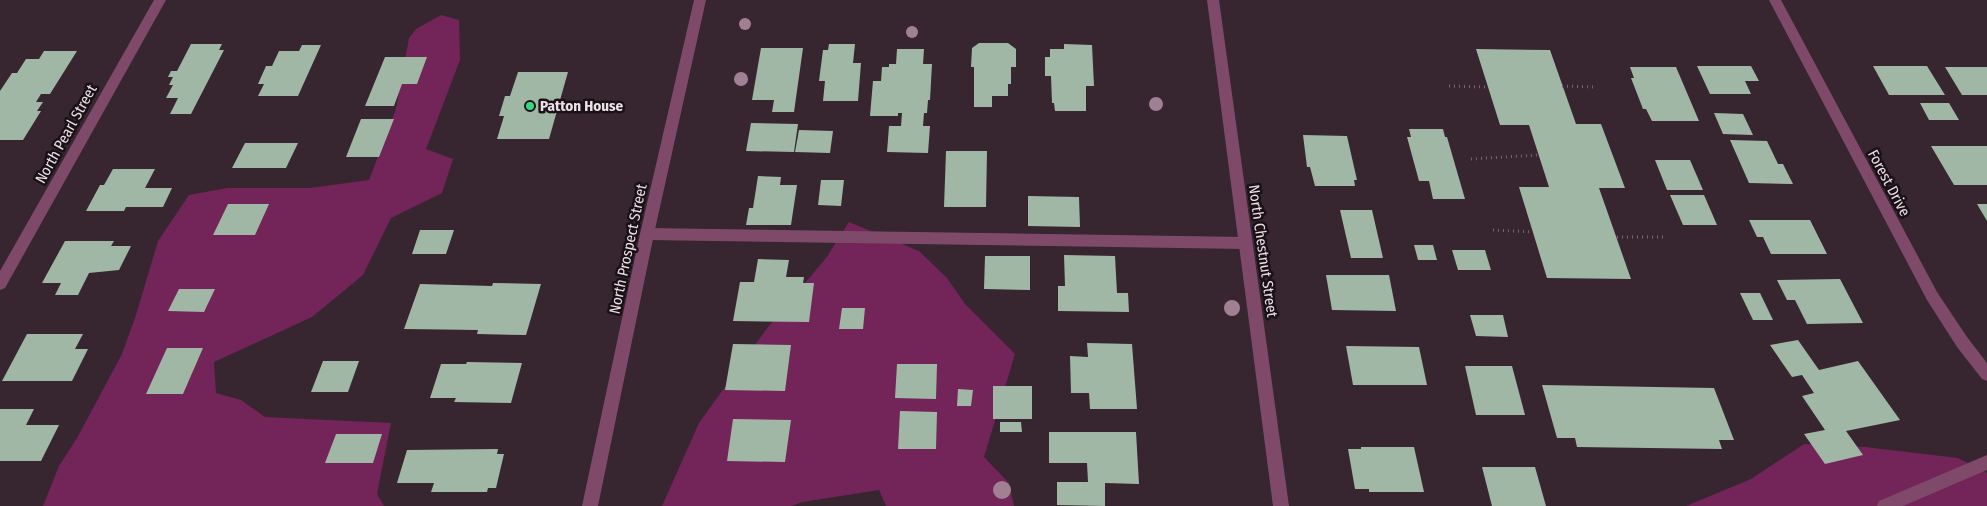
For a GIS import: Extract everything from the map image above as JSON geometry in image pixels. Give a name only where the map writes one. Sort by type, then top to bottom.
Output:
[{"type":"street","name":"North Pearl Street","points":[[0,284],[160,0]]},
{"type":"street","name":"North Prospect Street","points":[[590,506],[647,234],[700,0]]},
{"type":"street","name":"North Chestnut Street","points":[[1213,0],[1282,506]]},
{"type":"street","name":"Forest Drive","points":[[1775,0],[1927,288],[1962,342],[1987,374]]},
{"type":"street","points":[[647,234],[1245,243]]},
{"type":"street","points":[[1886,506],[1987,462]]},
{"type":"path","points":[[1450,86],[1488,87]]},
{"type":"path","points":[[1562,86],[1594,87]]},
{"type":"path","points":[[1471,159],[1538,156]]},
{"type":"path","points":[[1493,230],[1533,232]]},
{"type":"path","points":[[1616,237],[1664,237]]},
{"type":"shaded area","points":[[441,15],[459,20],[460,60],[426,149],[453,159],[442,193],[391,218],[363,275],[312,317],[214,362],[216,393],[241,400],[265,417],[391,423],[377,494],[384,506],[43,506],[59,466],[77,438],[122,354],[136,315],[158,241],[189,195],[227,188],[310,188],[369,180],[396,109],[409,38],[416,29]]},
{"type":"shaded area","points":[[849,222],[919,251],[947,278],[965,304],[1015,354],[984,457],[1009,483],[1014,506],[886,506],[879,490],[803,502],[791,506],[662,506],[699,423],[768,327],[826,258]]},
{"type":"shaded area","points":[[1804,444],[1865,447],[1958,458],[1987,473],[1987,506],[1686,506],[1751,479]]},
{"type":"building","points":[[979,43],[1008,43],[1016,49],[1016,67],[1011,67],[1011,84],[1008,84],[1008,96],[992,96],[992,107],[974,107],[974,67],[971,67],[972,48]]},
{"type":"building","points":[[191,44],[222,44],[219,50],[224,50],[191,114],[170,114],[178,98],[166,98],[173,85],[169,85],[173,77],[168,77],[171,71],[177,71]]},
{"type":"building","points":[[829,44],[855,44],[853,63],[861,63],[858,101],[823,101],[825,81],[819,81],[823,50],[828,50]]},
{"type":"building","points":[[1064,44],[1092,45],[1094,86],[1086,86],[1086,111],[1055,111],[1054,103],[1052,103],[1051,76],[1045,76],[1045,57],[1050,57],[1050,49],[1064,49]]},
{"type":"building","points":[[302,45],[321,45],[298,96],[258,96],[264,84],[258,84],[266,66],[272,66],[279,51],[299,51]]},
{"type":"building","points":[[761,48],[803,48],[794,112],[772,112],[774,100],[752,100]]},
{"type":"building","points":[[897,49],[924,49],[923,64],[932,64],[930,100],[928,100],[927,113],[924,113],[923,126],[930,126],[928,153],[887,152],[889,126],[901,126],[902,113],[898,113],[898,116],[870,116],[873,81],[881,81],[882,67],[896,64]]},
{"type":"building","points":[[1476,49],[1550,50],[1576,124],[1601,124],[1625,188],[1599,188],[1631,279],[1547,278],[1519,187],[1549,187],[1529,125],[1500,125]]},
{"type":"building","points":[[44,51],[77,51],[50,94],[41,94],[36,102],[43,102],[37,111],[41,111],[23,140],[0,140],[0,91],[12,73],[17,73],[26,59],[39,59]]},
{"type":"building","points":[[385,57],[427,57],[417,84],[402,84],[394,106],[365,106]]},
{"type":"building","points":[[1697,66],[1751,66],[1759,81],[1745,81],[1751,94],[1710,94]]},
{"type":"building","points":[[1873,66],[1927,66],[1945,95],[1889,95]]},
{"type":"building","points":[[1630,67],[1676,67],[1699,121],[1652,121],[1646,109],[1643,109],[1631,78],[1634,78]]},
{"type":"building","points":[[1945,67],[1987,67],[1987,95],[1962,95]]},
{"type":"building","name":"Patton House","points":[[518,72],[568,72],[549,139],[497,139],[504,116],[499,116],[505,96],[510,96]]},
{"type":"building","points":[[1920,103],[1949,103],[1959,120],[1929,120]]},
{"type":"building","points":[[1714,113],[1743,114],[1753,135],[1723,134]]},
{"type":"building","points":[[361,119],[394,119],[379,157],[346,157]]},
{"type":"building","points":[[751,123],[798,124],[794,152],[746,151]]},
{"type":"building","points":[[1409,129],[1443,129],[1465,199],[1433,199],[1429,181],[1419,181],[1407,137],[1411,137]]},
{"type":"building","points":[[799,130],[833,131],[830,153],[795,152]]},
{"type":"building","points":[[1303,135],[1347,136],[1357,180],[1354,180],[1355,186],[1315,186],[1310,167],[1307,167]]},
{"type":"building","points":[[1730,140],[1767,141],[1778,164],[1783,164],[1793,184],[1749,183]]},
{"type":"building","points":[[245,143],[298,143],[286,168],[232,168]]},
{"type":"building","points":[[1931,146],[1987,146],[1987,185],[1954,185]]},
{"type":"building","points":[[946,151],[987,151],[986,207],[944,207]]},
{"type":"building","points":[[1655,160],[1690,160],[1703,190],[1667,190]]},
{"type":"building","points":[[113,169],[155,169],[145,188],[172,188],[163,207],[126,207],[124,211],[86,211],[100,185],[104,185]]},
{"type":"building","points":[[758,176],[781,177],[780,185],[797,185],[791,225],[746,225],[749,208],[753,208]]},
{"type":"building","points":[[821,180],[844,180],[841,206],[818,205]]},
{"type":"building","points":[[1670,195],[1704,195],[1717,225],[1683,225]]},
{"type":"building","points":[[1028,196],[1079,197],[1080,227],[1028,226]]},
{"type":"building","points":[[228,204],[269,204],[255,235],[213,235]]},
{"type":"building","points":[[1977,204],[1987,204],[1987,221]]},
{"type":"building","points":[[1340,210],[1372,210],[1383,258],[1351,258]]},
{"type":"building","points":[[1749,220],[1810,220],[1827,254],[1771,254],[1763,237],[1757,237]]},
{"type":"building","points":[[420,230],[454,230],[446,254],[412,254]]},
{"type":"building","points":[[65,241],[114,241],[111,246],[131,246],[119,270],[89,273],[78,295],[55,295],[61,283],[42,283]]},
{"type":"building","points":[[1414,245],[1433,245],[1437,260],[1418,260]]},
{"type":"building","points":[[1452,250],[1485,250],[1491,270],[1458,270]]},
{"type":"building","points":[[1064,255],[1115,256],[1117,293],[1128,293],[1129,312],[1058,311],[1058,286],[1065,286]]},
{"type":"building","points":[[985,256],[1030,256],[1030,290],[984,289]]},
{"type":"building","points":[[758,259],[789,260],[786,277],[804,277],[803,283],[814,283],[809,322],[733,321],[740,282],[754,282]]},
{"type":"building","points":[[1326,275],[1389,275],[1396,311],[1332,310]]},
{"type":"building","points":[[1840,279],[1863,323],[1807,324],[1795,300],[1787,300],[1777,280]]},
{"type":"building","points":[[493,283],[541,284],[526,335],[477,334],[478,330],[404,329],[420,284],[492,286]]},
{"type":"building","points":[[179,289],[215,289],[204,312],[168,311]]},
{"type":"building","points":[[1740,293],[1760,293],[1773,320],[1753,320]]},
{"type":"building","points":[[842,308],[865,308],[863,329],[839,329]]},
{"type":"building","points":[[1470,315],[1503,315],[1508,337],[1476,336]]},
{"type":"building","points":[[27,334],[83,334],[75,349],[88,349],[72,381],[2,381]]},
{"type":"building","points":[[1798,340],[1819,370],[1858,361],[1900,420],[1846,431],[1863,455],[1825,464],[1804,434],[1825,430],[1802,396],[1814,393],[1802,375],[1792,377],[1770,345]]},
{"type":"building","points":[[1087,343],[1132,344],[1137,409],[1090,409],[1089,393],[1071,393],[1070,356],[1088,357]]},
{"type":"building","points":[[733,344],[791,345],[785,391],[725,390]]},
{"type":"building","points":[[1346,346],[1419,347],[1427,385],[1353,385]]},
{"type":"building","points":[[167,348],[203,348],[183,394],[146,394]]},
{"type":"building","points":[[323,361],[359,361],[348,392],[311,392]]},
{"type":"building","points":[[467,362],[522,363],[511,403],[454,402],[456,398],[430,398],[441,364],[466,364]]},
{"type":"building","points":[[897,364],[937,364],[936,399],[895,398]]},
{"type":"building","points":[[1465,366],[1512,366],[1525,415],[1476,415]]},
{"type":"building","points":[[1542,385],[1714,388],[1734,440],[1719,440],[1722,449],[1577,447],[1575,438],[1557,438]]},
{"type":"building","points":[[993,386],[1032,386],[1032,419],[993,419]]},
{"type":"building","points":[[958,389],[973,390],[971,406],[957,406]]},
{"type":"building","points":[[0,409],[34,409],[26,425],[59,425],[41,461],[0,461]]},
{"type":"building","points":[[900,411],[937,412],[936,449],[898,449]]},
{"type":"building","points":[[733,419],[791,420],[785,462],[727,461]]},
{"type":"building","points":[[1000,422],[1021,422],[1022,432],[1000,432]]},
{"type":"building","points":[[1049,432],[1136,432],[1139,484],[1105,483],[1105,506],[1057,505],[1057,482],[1088,482],[1087,463],[1049,463]]},
{"type":"building","points":[[336,434],[382,434],[373,463],[325,463]]},
{"type":"building","points":[[1361,447],[1414,447],[1424,492],[1369,492],[1369,489],[1355,489],[1348,449],[1361,449]]},
{"type":"building","points":[[498,449],[497,454],[504,454],[496,488],[488,488],[487,492],[431,492],[434,483],[397,483],[407,450]]},
{"type":"building","points":[[1482,467],[1535,467],[1546,506],[1492,506]]},
{"type":"place","name":"Patton House","points":[[530,106]]}]
